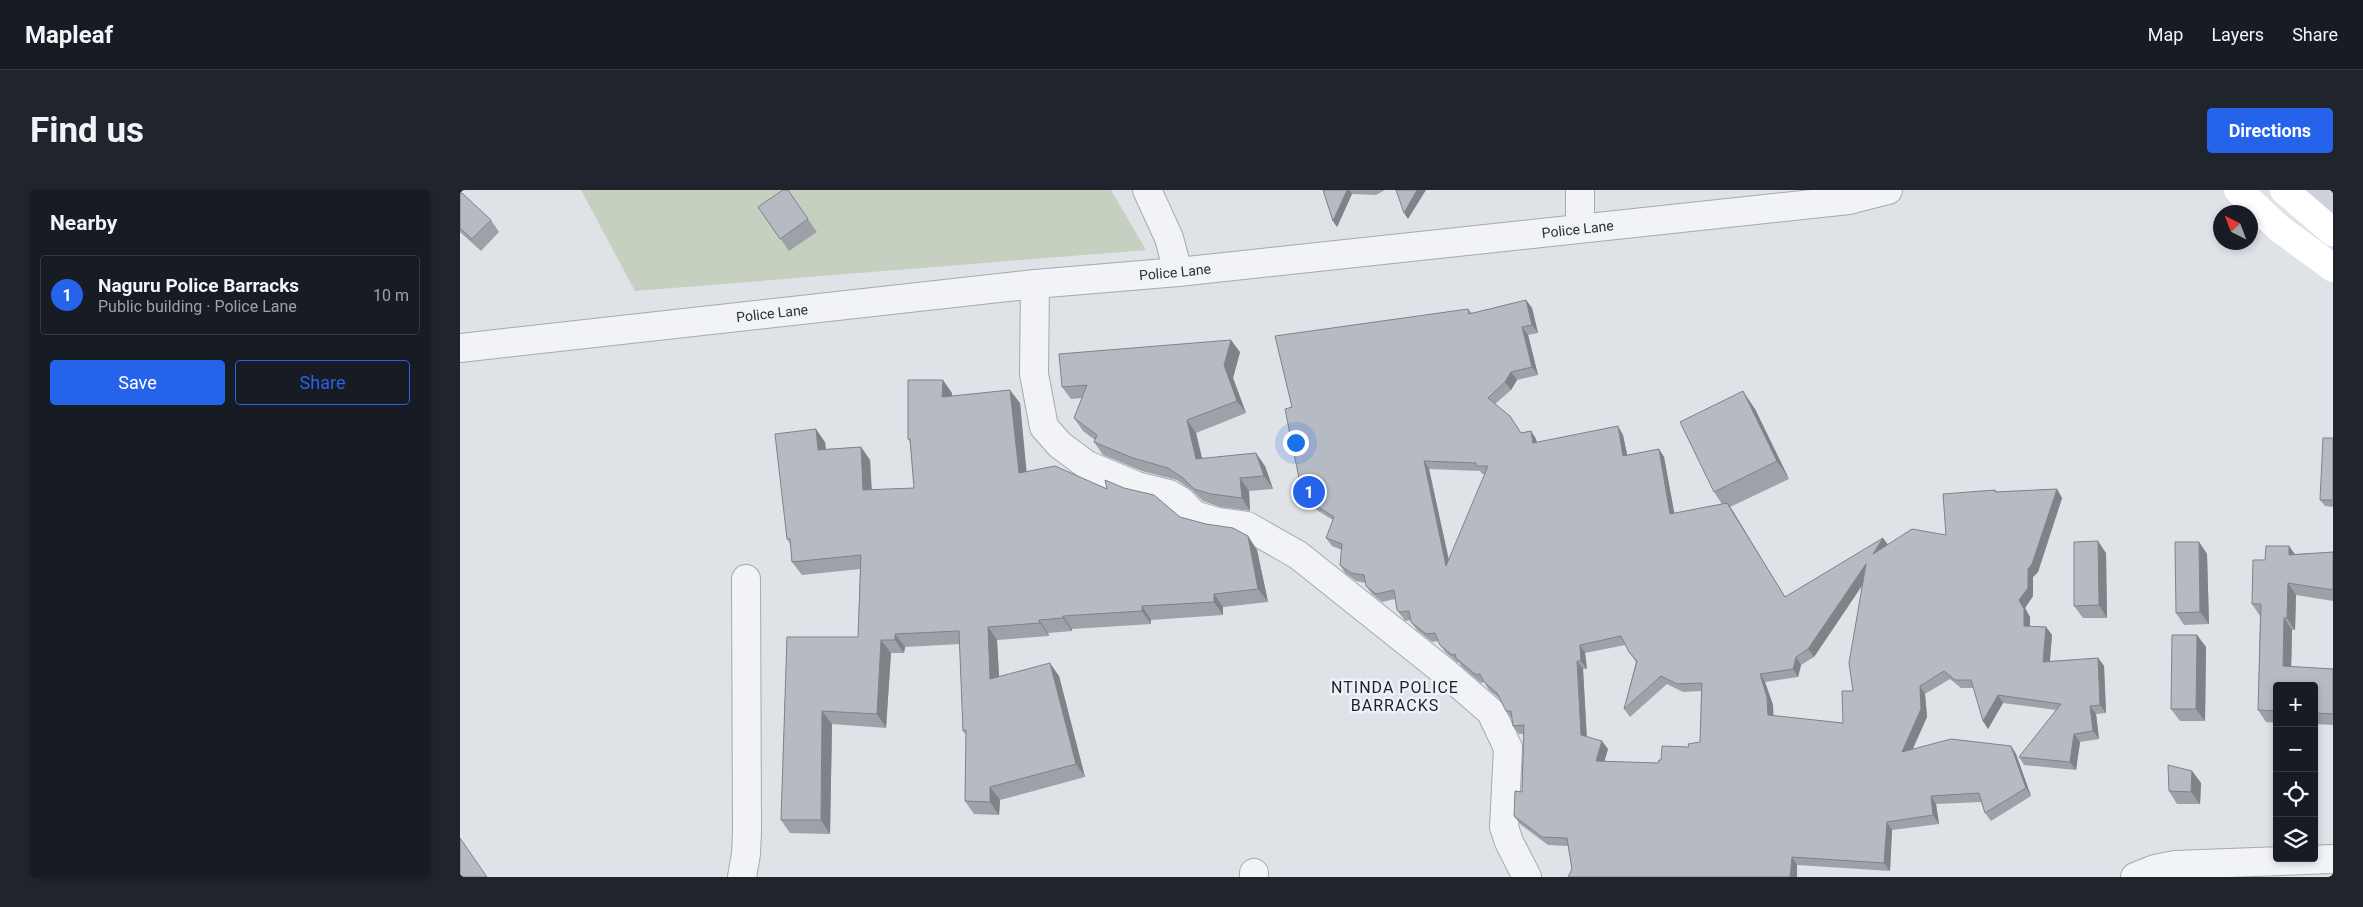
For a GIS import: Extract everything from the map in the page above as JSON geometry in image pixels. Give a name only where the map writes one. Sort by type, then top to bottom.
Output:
[{"type":"main road","points":[[2238,190],[2280,229],[2333,268]]},
{"type":"main road","points":[[2284,190],[2333,232]]},
{"type":"street","points":[[1147,190],[1168,238],[1178,272]]},
{"type":"street","points":[[1580,190],[1580,228]]},
{"type":"street","name":"Police Lane","points":[[460,348],[1035,284],[1178,272],[1849,200],[1888,190]]},
{"type":"street","points":[[1035,284],[1034,374],[1044,427],[1060,444],[1087,465],[1137,486],[1169,494],[1181,501],[1194,514],[1217,522],[1246,526],[1298,555],[1446,673],[1491,712],[1508,748],[1504,827],[1509,842],[1527,877]]},
{"type":"street","points":[[742,877],[747,831],[746,579]]},
{"type":"street","points":[[2135,877],[2155,869],[2175,865],[2333,859]]},
{"type":"shaded area","points":[[2298,190],[2333,190],[2333,218]]},
{"type":"green space","points":[[581,190],[1111,190],[1146,250],[635,291]]},
{"type":"building","points":[[783,190],[788,190],[808,219],[780,239],[758,207]]},
{"type":"building","points":[[1323,190],[1347,190],[1333,221]]},
{"type":"building","points":[[1396,190],[1417,190],[1404,213]]},
{"type":"building","points":[[462,193],[491,220],[472,239],[460,228],[460,195]]},
{"type":"building","points":[[1526,300],[1532,325],[1522,327],[1532,367],[1511,372],[1505,382],[1488,398],[1510,416],[1521,433],[1531,431],[1533,443],[1618,426],[1623,456],[1659,449],[1670,514],[1727,503],[1785,597],[1883,538],[1873,554],[1912,529],[1946,535],[1943,494],[1995,490],[1995,492],[2057,489],[2032,564],[2028,569],[2028,588],[2019,600],[2024,609],[2024,626],[2046,627],[2043,662],[2098,658],[2100,705],[2090,706],[2093,731],[2074,734],[2070,762],[2019,757],[2061,704],[1998,695],[1983,721],[1971,680],[1955,680],[1944,671],[1920,686],[1921,709],[1902,752],[1951,739],[2011,746],[2026,788],[1985,813],[1979,793],[1931,796],[1933,815],[1887,822],[1884,863],[1792,857],[1790,877],[1568,877],[1572,869],[1567,838],[1542,837],[1514,816],[1515,791],[1522,792],[1524,725],[1513,726],[1511,711],[1506,711],[1497,693],[1484,682],[1480,674],[1476,675],[1456,658],[1455,654],[1452,655],[1440,645],[1435,633],[1426,634],[1411,622],[1409,611],[1400,612],[1397,610],[1394,590],[1376,594],[1366,586],[1364,575],[1351,573],[1340,565],[1342,544],[1326,538],[1334,517],[1301,496],[1312,477],[1299,478],[1285,409],[1292,407],[1275,336],[1468,309],[1469,314]],"holes":[[[1424,461],[1476,463],[1476,466],[1488,466],[1446,566]],[[1866,564],[1849,663],[1853,691],[1842,691],[1843,723],[1768,715],[1767,697],[1760,674],[1793,669],[1796,657],[1808,649]],[[1621,636],[1629,652],[1637,661],[1624,709],[1661,676],[1677,684],[1702,683],[1700,742],[1688,744],[1689,747],[1662,746],[1661,760],[1658,763],[1596,761],[1602,741],[1581,735],[1577,661],[1581,661],[1580,645]]]},
{"type":"building","points":[[1231,340],[1224,365],[1237,401],[1187,420],[1196,459],[1256,453],[1264,476],[1240,478],[1242,498],[1211,494],[1194,489],[1183,478],[1168,468],[1133,458],[1094,442],[1097,435],[1074,418],[1087,385],[1062,387],[1059,354]]},
{"type":"building","points":[[908,380],[943,380],[942,397],[1010,390],[1019,473],[1055,466],[1107,489],[1105,480],[1124,488],[1154,495],[1180,517],[1206,524],[1233,528],[1248,536],[1258,589],[1214,594],[1214,602],[1142,606],[1142,611],[1063,616],[1063,618],[1039,620],[1040,623],[988,627],[990,679],[1050,663],[1076,764],[990,787],[990,802],[965,801],[966,730],[963,731],[959,631],[895,634],[895,640],[881,640],[877,714],[822,711],[821,820],[781,820],[787,637],[858,637],[861,555],[792,562],[790,539],[787,539],[775,434],[816,429],[818,450],[861,447],[863,490],[914,488],[910,439],[908,439]]},
{"type":"building","points":[[1743,391],[1777,461],[1714,492],[1680,422]]},
{"type":"building","points":[[2323,438],[2333,438],[2333,500],[2320,500]]},
{"type":"building","points":[[2098,541],[2099,605],[2074,606],[2074,542]]},
{"type":"building","points":[[2175,542],[2199,542],[2200,612],[2176,613]]},
{"type":"building","points":[[2266,546],[2289,546],[2289,555],[2333,552],[2333,590],[2288,583],[2287,618],[2284,618],[2283,666],[2333,669],[2333,714],[2318,713],[2318,682],[2273,682],[2273,711],[2258,710],[2261,604],[2252,604],[2253,560],[2265,560]]},
{"type":"building","points":[[2172,635],[2197,635],[2196,709],[2171,709]]},
{"type":"building","points":[[2168,765],[2192,771],[2191,792],[2169,791]]},
{"type":"building","points":[[460,838],[487,877],[460,877]]},
{"type":"place","name":"Naguru Police Barracks","points":[[1309,492]]},
{"type":"district","name":"NTINDA POLICE BARRACKS","points":[[1395,696]]}]
